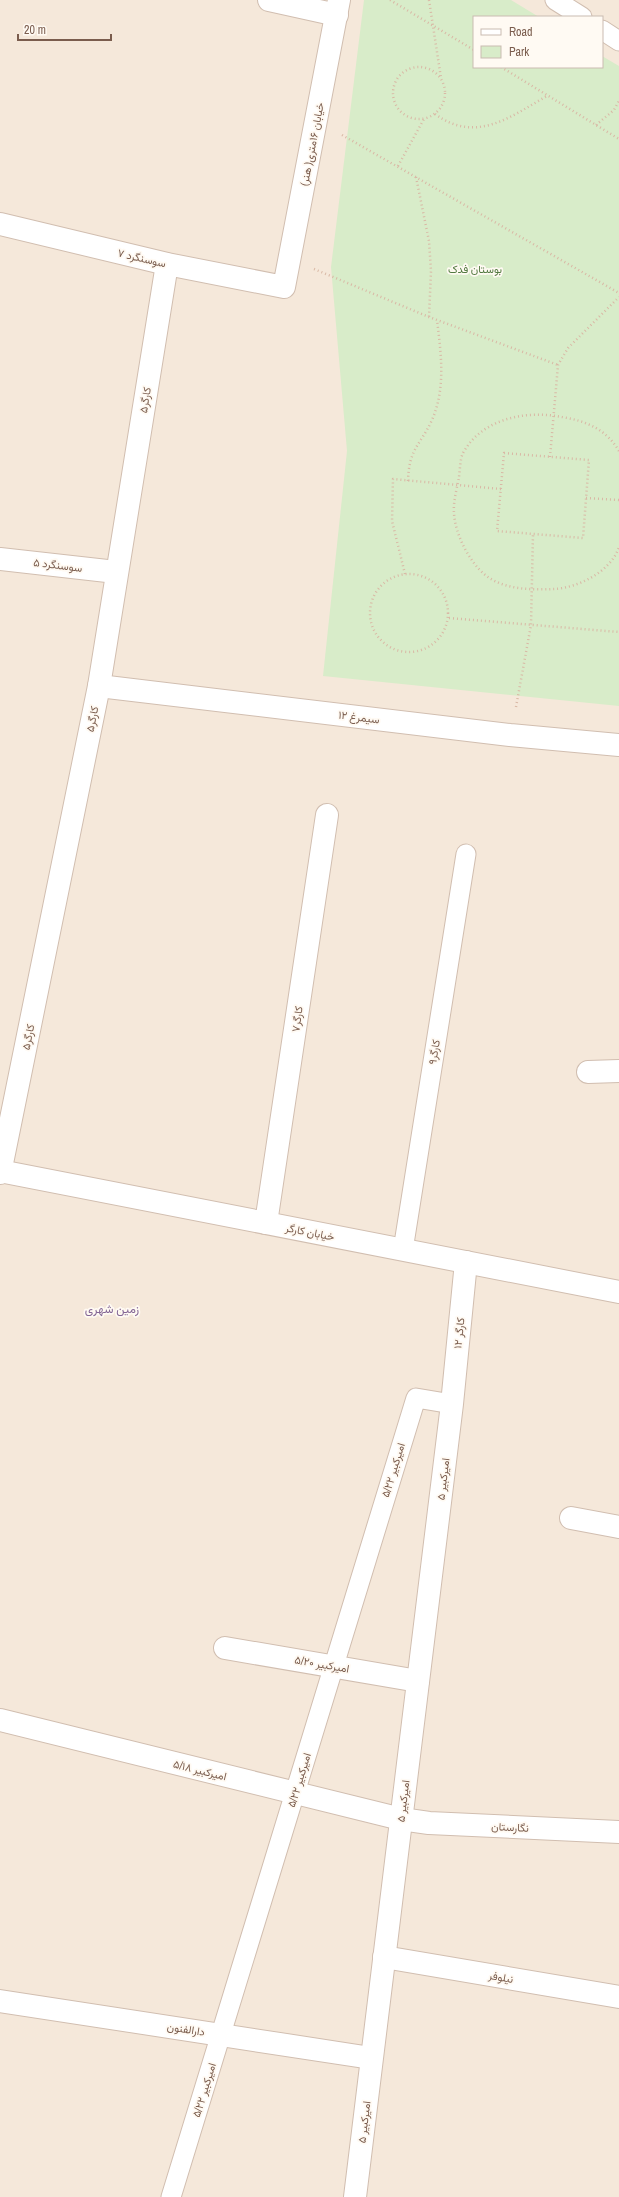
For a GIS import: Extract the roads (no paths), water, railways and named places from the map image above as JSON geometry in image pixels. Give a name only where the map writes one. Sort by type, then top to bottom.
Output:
[{"type":"street","points":[[269,0],[338,8]]},
{"type":"street","name":"خیابان ۱۶متری( هنر)","points":[[284,287],[338,8]]},
{"type":"street","name":"سوسنگرد ۷","points":[[0,224],[167,264],[284,287]]},
{"type":"street","name":"کارگر۵","points":[[0,1172],[99,686],[116,572],[167,264]]},
{"type":"street","name":"سوسنگرد ۵","points":[[0,559],[116,572]]},
{"type":"street","name":"سیمرغ ۱۲","points":[[99,686],[510,735],[619,745]]},
{"type":"street","name":"کارگر۷","points":[[266,1223],[327,815]]},
{"type":"street","points":[[588,1072],[619,1071]]},
{"type":"street","name":"خیابان کارگر","points":[[0,1172],[619,1292]]},
{"type":"street","name":"کارگر ۱۲","points":[[452,1404],[466,1262]]},
{"type":"street","name":"امیرکبیر ۵","points":[[355,2197],[452,1404]]},
{"type":"street","points":[[571,1518],[619,1527]]},
{"type":"street","name":"امیرکبیر ۵/۲۰","points":[[225,1648],[418,1681]]},
{"type":"street","name":"امیرکبیر ۵/۱۸","points":[[0,1720],[401,1819]]},
{"type":"street","name":"نگارستان","points":[[401,1819],[429,1823],[619,1832]]},
{"type":"street","name":"نیلوفر","points":[[384,1957],[619,1997]]},
{"type":"street","name":"دارالفنون","points":[[0,2001],[371,2058]]},
{"type":"lane","points":[[555,0],[580,16]]},
{"type":"lane","points":[[603,31],[619,41]]},
{"type":"lane","name":"کارگر۹","points":[[403,1250],[466,854]]},
{"type":"lane","name":"امیرکبیر ۵/۲۲","points":[[171,2197],[416,1398],[452,1404]]},
{"type":"district","name":"زمین شهری","points":[[112,1309]]},
{"type":"park label","name":"بوستان فدک","points":[[475,269]]}]
